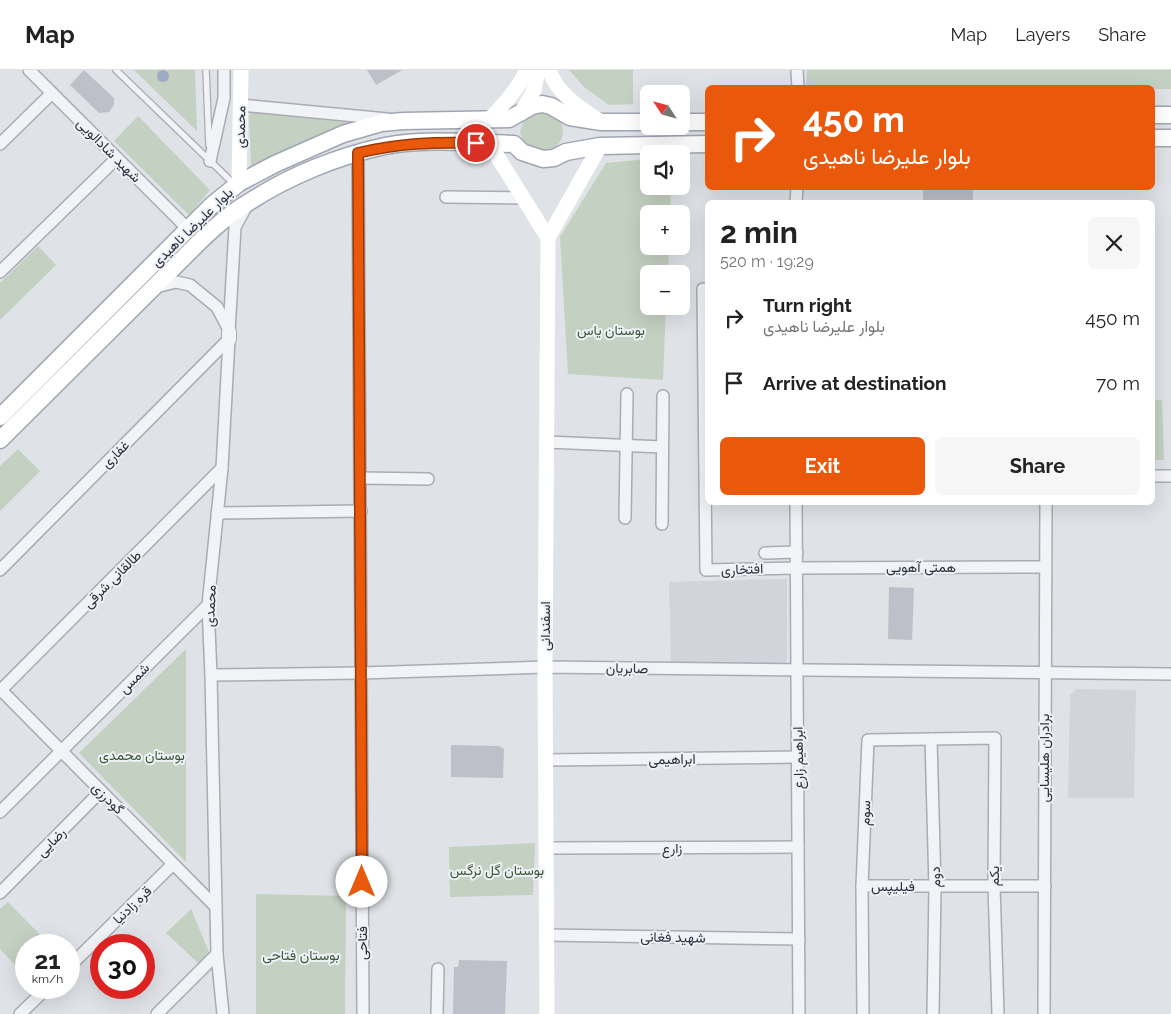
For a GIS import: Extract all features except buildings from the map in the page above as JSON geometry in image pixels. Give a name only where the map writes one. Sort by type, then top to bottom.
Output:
[{"type":"main road","name":"محمدی","points":[[238,184],[241,70]]},
{"type":"main road","points":[[489,120],[521,83],[527,70]]},
{"type":"main road","points":[[520,113],[534,90],[538,70]]},
{"type":"main road","points":[[549,70],[560,90],[601,122],[640,122]]},
{"type":"main road","name":"بلوار علیرضا ناهیدی","points":[[0,417],[212,205],[238,184],[275,164],[344,134],[381,123],[403,120],[509,119],[532,106],[542,104],[550,106],[570,117],[601,122]]},
{"type":"main road","points":[[1155,115],[1171,115]]},
{"type":"main road","points":[[690,122],[705,122]]},
{"type":"main road","points":[[344,134],[338,146],[342,153],[353,155]]},
{"type":"main road","points":[[1155,138],[1171,138]]},
{"type":"main road","name":"بلوار علیرضا ناهیدی","points":[[0,440],[154,287],[227,218],[248,202],[314,170],[353,155],[386,146],[413,143],[514,144],[522,152],[542,159],[554,158],[566,152],[600,146]]},
{"type":"main road","points":[[489,144],[548,238],[600,146],[705,144]]},
{"type":"main road","points":[[307,150],[314,150],[320,156],[314,170]]},
{"type":"main road","name":"اسفندانی","points":[[547,1014],[545,667],[548,238]]},
{"type":"street","name":"شهید شادالویی","points":[[29,70],[188,229]]},
{"type":"street","points":[[210,161],[224,98],[224,70]]},
{"type":"street","points":[[797,70],[798,85]]},
{"type":"street","points":[[0,144],[52,93]]},
{"type":"street","points":[[241,105],[403,120]]},
{"type":"street","name":"فتاحی","points":[[353,155],[361,511],[363,1014]]},
{"type":"street","points":[[0,272],[116,158]]},
{"type":"street","points":[[446,197],[523,198]]},
{"type":"street","name":"محمدی","points":[[222,1014],[217,954],[208,606],[222,468],[234,227],[248,202]]},
{"type":"street","points":[[154,287],[176,282],[190,285],[217,307],[229,335]]},
{"type":"street","name":"افتخاری","points":[[703,289],[705,342]]},
{"type":"street","name":"غفاری","points":[[0,570],[229,335]]},
{"type":"street","points":[[625,518],[627,394]]},
{"type":"street","points":[[662,524],[663,396]]},
{"type":"street","points":[[547,442],[662,447]]},
{"type":"street","name":"طالقانی شرقی","points":[[0,690],[222,468]]},
{"type":"street","points":[[1155,476],[1171,476]]},
{"type":"street","points":[[360,478],[428,479]]},
{"type":"street","name":"افتخاری","points":[[706,505],[706,570],[797,568]]},
{"type":"street","name":"ابراهیم زارع","points":[[796,505],[799,1014]]},
{"type":"street","name":"برادران هلیسایی","points":[[1044,1014],[1046,505]]},
{"type":"street","points":[[217,513],[361,511]]},
{"type":"street","points":[[766,552],[797,552]]},
{"type":"street","name":"همتی آهویی","points":[[797,568],[1045,567]]},
{"type":"street","name":"شمس","points":[[0,812],[208,606]]},
{"type":"street","name":"صابریان","points":[[211,675],[361,674],[545,667],[1171,674]]},
{"type":"street","name":"گودرزی","points":[[0,690],[216,908]]},
{"type":"street","name":"سوم","points":[[863,1014],[862,886],[868,740],[995,738]]},
{"type":"street","name":"یکم","points":[[995,738],[994,886],[998,1014]]},
{"type":"street","name":"دوم","points":[[931,739],[935,886],[933,1014]]},
{"type":"street","name":"ابراهیمی","points":[[546,760],[798,757]]},
{"type":"street","name":"رضایی","points":[[0,893],[101,791]]},
{"type":"street","name":"زارع","points":[[546,848],[798,848]]},
{"type":"street","name":"قره زادنیا","points":[[80,956],[173,864]]},
{"type":"street","name":"فیلیپس","points":[[862,886],[1045,886]]},
{"type":"street","name":"شهید فغانی","points":[[547,935],[799,939]]},
{"type":"street","points":[[157,1014],[217,954]]},
{"type":"street","points":[[437,1014],[438,969]]},
{"type":"street","points":[[20,1014],[36,999]]},
{"type":"lane","points":[[116,70],[210,161],[238,184]]},
{"type":"lane","points":[[206,70],[210,161]]},
{"type":"shaded area","points":[[787,579],[787,663],[671,663],[669,582]]},
{"type":"shaded area","points":[[1076,689],[1136,690],[1134,798],[1068,798],[1070,695]]},
{"type":"green space","points":[[134,70],[195,70],[197,131]]},
{"type":"green space","points":[[569,70],[633,70],[633,104],[609,105],[584,87]]},
{"type":"green space","points":[[807,70],[1171,70],[1171,89],[1155,89],[1155,85],[806,85]]},
{"type":"green space","points":[[542,109],[560,119],[563,130],[559,144],[545,153],[526,146],[520,133],[524,119]]},
{"type":"green space","points":[[251,111],[352,123],[251,167],[249,116]]},
{"type":"green space","points":[[138,116],[210,190],[189,215],[114,141]]},
{"type":"green space","name":"بوستان یاس","points":[[640,160],[640,195],[671,195],[670,205],[640,205],[640,255],[669,255],[668,265],[640,265],[640,315],[666,315],[663,380],[568,374],[560,237],[606,163]]},
{"type":"green space","points":[[38,246],[56,265],[0,320],[0,283]]},
{"type":"green space","points":[[1155,400],[1162,400],[1164,460],[1155,460]]},
{"type":"green space","points":[[18,449],[40,471],[0,511],[0,466]]},
{"type":"green space","name":"بوستان محمدی","points":[[186,649],[186,862],[79,753]]},
{"type":"green space","name":"بوستان گل نرگس","points":[[535,843],[533,895],[450,897],[449,847]]},
{"type":"green space","name":"بوستان فتاحی","points":[[256,894],[346,896],[345,1014],[256,1014]]},
{"type":"green space","points":[[8,902],[39,934],[15,934],[15,965],[0,949],[0,909]]},
{"type":"green space","points":[[191,909],[209,952],[199,964],[166,933]]},
{"type":"water","points":[[165,70],[168,71],[168,81],[161,82],[158,81],[157,74],[158,71]]},
{"type":"route","points":[[362,882],[358,153],[386,146],[413,143],[476,143]]}]
